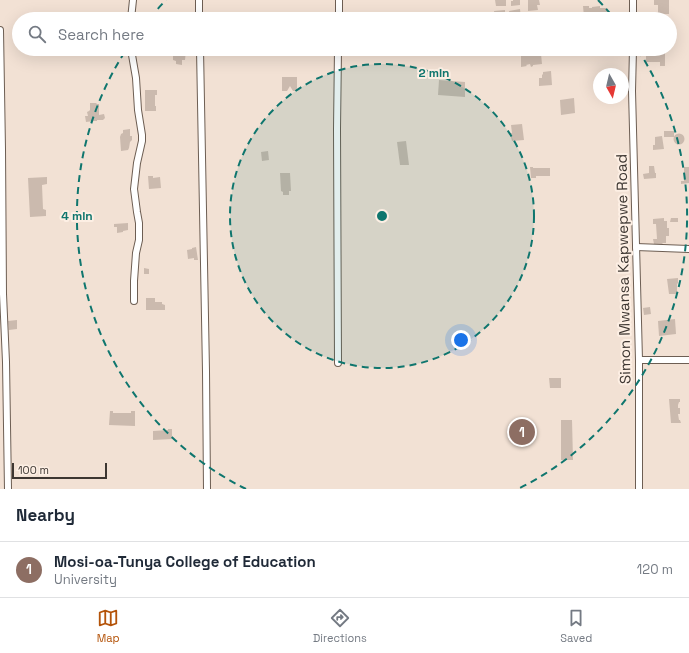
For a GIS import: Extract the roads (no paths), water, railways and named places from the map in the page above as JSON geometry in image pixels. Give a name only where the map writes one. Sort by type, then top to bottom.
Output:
[{"type":"street","points":[[132,12],[134,0]]},
{"type":"street","points":[[199,0],[199,12]]},
{"type":"street","points":[[339,0],[339,12]]},
{"type":"street","points":[[633,0],[633,12]]},
{"type":"street","points":[[0,30],[3,294],[6,362],[8,489]]},
{"type":"street","points":[[132,56],[142,135],[134,189],[139,223],[139,240],[136,253],[134,301]]},
{"type":"street","points":[[200,56],[207,489]]},
{"type":"street","points":[[338,56],[338,363]]},
{"type":"street","name":"Simon Mwansa Kapwepwe Road","points":[[633,56],[632,91],[639,360],[639,489]]},
{"type":"street","points":[[636,247],[689,249]]},
{"type":"street","points":[[639,360],[689,360]]},
{"type":"place","name":"Mosi-oa-Tunya College of Education","points":[[522,432]]}]
